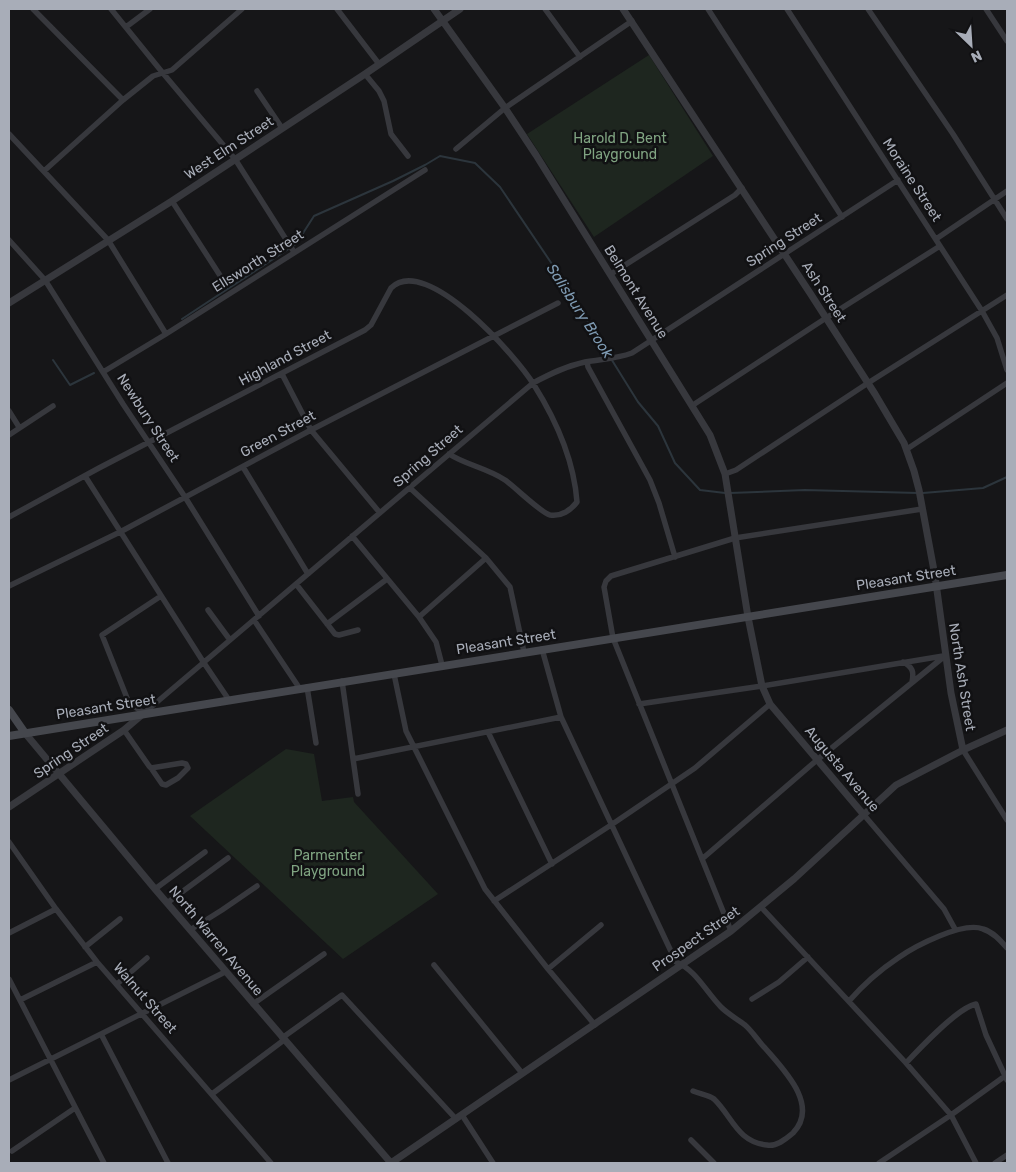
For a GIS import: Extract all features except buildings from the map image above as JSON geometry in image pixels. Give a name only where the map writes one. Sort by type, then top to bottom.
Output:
[{"type":"main road","name":"Pleasant Street","points":[[9,736],[1007,575]]},
{"type":"main road","points":[[9,710],[25,733]]},
{"type":"street","points":[[33,9],[123,100]]},
{"type":"street","points":[[111,9],[235,159],[292,249]]},
{"type":"street","points":[[126,27],[150,9]]},
{"type":"street","points":[[44,171],[123,100],[153,76],[172,70],[242,9]]},
{"type":"street","points":[[337,9],[379,64]]},
{"type":"street","name":"Belmont Avenue","points":[[434,9],[505,108],[710,434],[725,474],[748,617]]},
{"type":"street","name":"West Elm Street","points":[[9,302],[172,200],[365,74],[460,9]]},
{"type":"street","points":[[545,9],[580,57]]},
{"type":"street","name":"Ash Street","points":[[623,9],[742,188],[900,436],[906,449],[919,493],[935,586]]},
{"type":"street","points":[[708,9],[842,217]]},
{"type":"street","name":"Moraine Street","points":[[787,9],[982,311],[997,338],[1007,370]]},
{"type":"street","points":[[868,9],[946,123],[1007,219]]},
{"type":"street","points":[[986,9],[1007,42]]},
{"type":"street","points":[[456,149],[505,108],[632,21]]},
{"type":"street","points":[[365,74],[382,96],[389,127],[408,156]]},
{"type":"street","points":[[257,91],[282,128]]},
{"type":"street","points":[[9,134],[108,240],[166,334]]},
{"type":"street","name":"Ellsworth Street","points":[[103,372],[166,334],[292,249],[342,224],[425,170]]},
{"type":"street","name":"Spring Street","points":[[9,807],[124,730],[533,383],[559,369],[632,353],[898,180]]},
{"type":"street","points":[[611,274],[735,195],[742,188]]},
{"type":"street","points":[[936,239],[1007,191]]},
{"type":"street","points":[[172,200],[221,277]]},
{"type":"street","name":"Newbury Street","points":[[9,240],[45,280],[148,443],[185,497],[256,618],[303,688]]},
{"type":"street","points":[[693,405],[940,246]]},
{"type":"street","name":"Highland Street","points":[[9,517],[365,330],[371,325],[395,283],[406,280],[420,282],[438,291],[466,311],[495,336],[533,383],[560,438],[572,471],[577,502],[571,510],[552,516],[544,513],[504,479],[448,454]]},
{"type":"street","points":[[725,474],[736,470],[1007,295]]},
{"type":"street","name":"Green Street","points":[[9,586],[120,532],[311,430],[558,303]]},
{"type":"street","points":[[587,362],[650,480],[675,557]]},
{"type":"street","points":[[282,374],[311,430],[380,513]]},
{"type":"street","points":[[906,449],[1007,383]]},
{"type":"street","points":[[9,435],[53,406]]},
{"type":"street","points":[[9,411],[19,427]]},
{"type":"street","points":[[243,467],[308,574]]},
{"type":"street","points":[[85,476],[229,700]]},
{"type":"street","points":[[410,488],[486,558],[510,587],[524,652]]},
{"type":"street","points":[[731,931],[613,638],[604,587],[606,581],[611,576],[735,538],[922,509]]},
{"type":"street","points":[[352,536],[419,617],[436,642],[442,665]]},
{"type":"street","points":[[419,617],[486,558]]},
{"type":"street","points":[[327,624],[387,579]]},
{"type":"street","points":[[296,584],[335,634],[339,635],[358,630]]},
{"type":"street","name":"North Ash Street","points":[[935,586],[951,693],[963,750],[1007,820]]},
{"type":"street","points":[[144,713],[129,703],[102,635],[161,596]]},
{"type":"street","points":[[208,610],[230,640]]},
{"type":"street","name":"Augusta Avenue","points":[[748,617],[762,686],[770,704],[944,908],[955,929]]},
{"type":"street","points":[[542,649],[561,717],[663,938],[676,962],[689,970],[720,1006],[745,1026],[783,1067],[801,1099],[803,1110],[795,1131],[784,1141],[769,1146],[759,1144],[744,1137],[713,1098],[693,1091]]},
{"type":"street","points":[[639,704],[762,686],[946,655]]},
{"type":"street","points":[[702,860],[817,760],[946,655]]},
{"type":"street","points":[[904,662],[912,669],[912,682]]},
{"type":"street","points":[[394,674],[406,731],[479,877],[494,901],[595,1025]]},
{"type":"street","points":[[342,681],[358,794]]},
{"type":"street","points":[[303,688],[316,742]]},
{"type":"street","points":[[494,901],[696,768],[770,704]]},
{"type":"street","points":[[353,759],[561,717]]},
{"type":"street","points":[[124,730],[150,768],[162,784],[166,785],[178,778],[188,768],[186,764],[182,763],[150,768]]},
{"type":"street","name":"Prospect Street","points":[[391,1163],[595,1025],[762,908],[896,785],[963,750],[1007,730]]},
{"type":"street","points":[[488,732],[552,864]]},
{"type":"street","name":"North Warren Avenue","points":[[25,733],[225,972],[391,1163]]},
{"type":"street","name":"Walnut Street","points":[[9,842],[56,909],[97,962],[271,1163]]},
{"type":"street","points":[[155,889],[205,852]]},
{"type":"street","points":[[167,903],[228,858]]},
{"type":"street","points":[[190,930],[257,886]]},
{"type":"street","points":[[762,908],[906,1063],[951,1115],[976,1163]]},
{"type":"street","points":[[9,933],[56,909]]},
{"type":"street","points":[[85,947],[120,919]]},
{"type":"street","points":[[548,969],[601,925]]},
{"type":"street","points":[[849,1001],[899,957],[955,929],[984,929],[997,936],[1007,948]]},
{"type":"street","points":[[253,1004],[324,954]]},
{"type":"street","points":[[752,998],[779,982],[808,957]]},
{"type":"street","points":[[117,984],[147,958]]},
{"type":"street","points":[[20,1000],[97,962]]},
{"type":"street","points":[[434,965],[522,1073]]},
{"type":"street","points":[[9,1080],[225,972]]},
{"type":"street","points":[[9,979],[104,1163]]},
{"type":"street","points":[[212,1094],[342,995],[459,1117],[493,1163]]},
{"type":"street","points":[[879,1163],[1006,1078],[986,1035],[976,1004],[969,1005],[906,1063]]},
{"type":"street","points":[[101,1034],[168,1163]]},
{"type":"street","points":[[12,1151],[75,1108]]},
{"type":"street","points":[[691,1140],[714,1163]]},
{"type":"street","points":[[995,1163],[1007,1155]]},
{"type":"green space","name":"Harold D. Bent Playground","points":[[649,55],[713,156],[594,237],[527,134]]},
{"type":"green space","name":"Parmenter Playground","points":[[286,749],[314,754],[322,801],[353,797],[354,802],[438,894],[343,959],[190,816]]},
{"type":"waterway","name":"Salisbury Brook","points":[[182,319],[296,244],[314,216],[393,181],[440,156],[475,163],[500,187],[554,267],[638,402],[658,426],[675,463],[700,490],[725,493]]},
{"type":"waterway","name":"Salisbury Brook","points":[[53,360],[70,385],[94,373]]},
{"type":"waterway","name":"Salisbury Brook","points":[[923,493],[983,488],[1007,477]]},
{"type":"waterway","name":"Salisbury Brook","points":[[730,493],[805,490],[918,493]]}]
